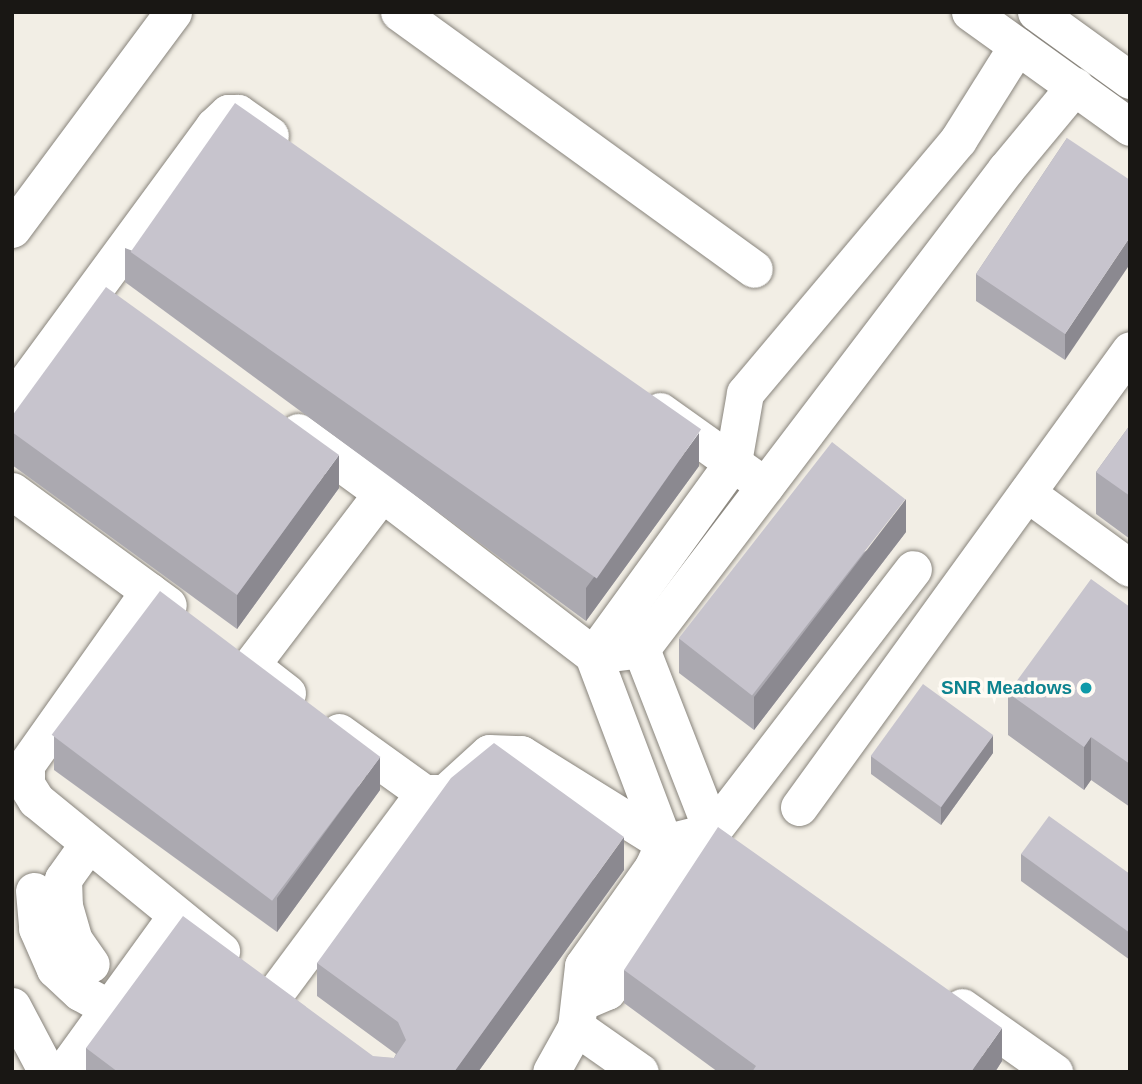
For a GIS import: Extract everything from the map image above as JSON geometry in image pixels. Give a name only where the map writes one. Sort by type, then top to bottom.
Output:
[{"type":"street","points":[[12,229],[24,188],[173,12]]},
{"type":"street","points":[[399,12],[754,269]]},
{"type":"street","points":[[970,12],[1130,127]]},
{"type":"street","points":[[1036,12],[1130,80]]},
{"type":"street","points":[[593,655],[733,463],[746,393],[958,141],[1017,46]]},
{"type":"street","points":[[593,655],[641,649],[1006,169],[1075,86]]},
{"type":"street","points":[[12,401],[187,160],[228,113],[238,113],[299,156]]},
{"type":"street","points":[[95,286],[128,310]]},
{"type":"street","points":[[799,807],[1130,350]]},
{"type":"street","points":[[630,390],[765,486]]},
{"type":"street","points":[[272,413],[382,493],[593,655],[664,843],[653,867],[583,967],[578,1015],[551,1072]]},
{"type":"street","points":[[12,491],[424,793],[445,793],[489,753],[521,754],[664,843],[712,831]]},
{"type":"street","points":[[251,665],[382,493]]},
{"type":"street","points":[[1027,493],[1130,568]]},
{"type":"street","points":[[578,1015],[607,991],[712,831],[913,569]]},
{"type":"street","points":[[149,591],[26,765],[26,784],[36,800],[175,917],[309,1016]]},
{"type":"street","points":[[641,649],[712,831],[746,855]]},
{"type":"street","points":[[276,992],[424,793]]},
{"type":"street","points":[[88,844],[63,879],[64,905],[74,940],[91,964]]},
{"type":"street","points":[[34,891],[37,928],[55,970],[80,992],[110,1008]]},
{"type":"street","points":[[63,1072],[175,917]]},
{"type":"street","points":[[929,984],[1055,1072]]},
{"type":"street","points":[[12,1006],[47,1072]]},
{"type":"street","points":[[578,1015],[603,1072]]},
{"type":"street","points":[[578,1015],[640,1072]]},
{"type":"building","points":[[235,103],[701,429],[597,578],[131,252]]},
{"type":"building","points":[[1067,138],[1130,180],[1130,237],[1065,334],[976,274]]},
{"type":"building","points":[[106,287],[339,455],[237,595],[12,432],[12,416]]},
{"type":"building","points":[[1130,425],[1130,496],[1096,472]]},
{"type":"building","points":[[832,442],[905,499],[752,695],[679,638]]},
{"type":"building","name":"SNR Meadows","points":[[1091,579],[1130,607],[1130,764],[1091,737],[1084,747],[1008,693]]},
{"type":"building","points":[[160,591],[380,757],[272,901],[52,735]]},
{"type":"building","points":[[923,684],[993,735],[941,807],[871,756]]},
{"type":"building","points":[[494,743],[624,837],[454,1072],[118,1072],[86,1048],[183,916],[373,1056],[394,1058],[406,1040],[398,1022],[317,963],[451,778]]},
{"type":"building","points":[[1049,816],[1130,874],[1130,933],[1021,854]]},
{"type":"building","points":[[718,827],[1002,1028],[971,1072],[752,1072],[756,1066],[624,970]]},
{"type":"place","name":"SNR Meadows","points":[[1086,688]]}]
